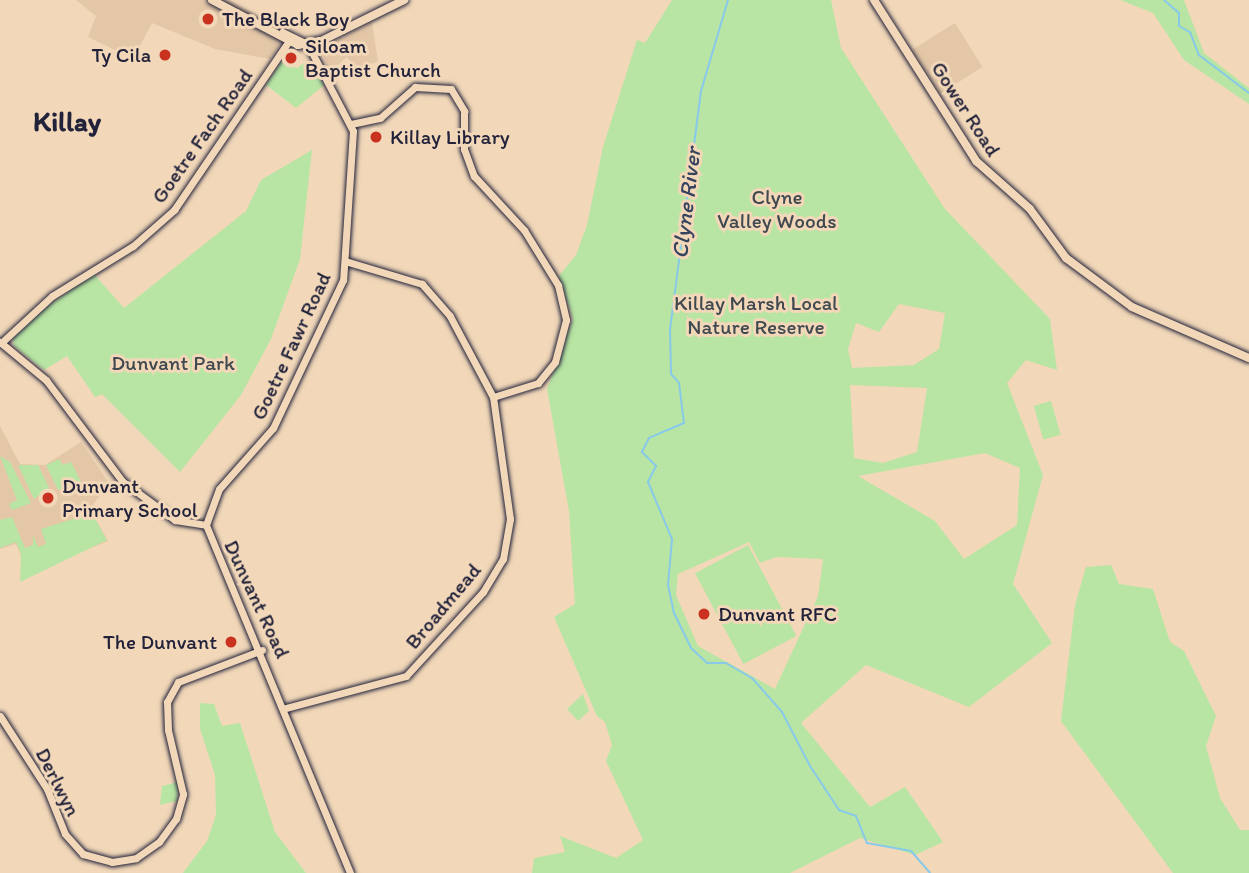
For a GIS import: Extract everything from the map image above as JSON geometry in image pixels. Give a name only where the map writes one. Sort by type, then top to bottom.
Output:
[{"type":"main road","points":[[212,0],[308,45]]},
{"type":"main road","points":[[250,19],[289,41],[308,45],[404,0]]},
{"type":"main road","name":"Gower Road","points":[[874,0],[976,161],[1030,209],[1066,258],[1132,307],[1249,358]]},
{"type":"street","name":"Goetre Fach Road","points":[[0,343],[52,296],[132,246],[174,210],[289,41]]},
{"type":"street","points":[[308,45],[351,124],[380,118],[415,87],[451,89],[464,111],[466,156],[474,176],[524,230],[558,285],[566,320],[555,362],[538,383],[493,397]]},
{"type":"street","name":"Goetre Fawr Road","points":[[206,524],[219,489],[273,428],[336,298],[345,261],[351,124]]},
{"type":"street","name":"Broadmead","points":[[286,708],[407,676],[483,593],[503,559],[510,519],[493,397],[450,316],[425,286],[345,261]]},
{"type":"street","name":"Dunvant Road","points":[[0,343],[46,380],[122,481],[175,520],[206,524],[286,708],[350,873]]},
{"type":"street","name":"Derlwyn","points":[[0,716],[47,789],[65,834],[83,853],[112,862],[136,858],[159,842],[176,819],[183,794],[168,730],[167,702],[178,682],[262,650]]},
{"type":"shaded area","points":[[76,0],[229,0],[288,30],[270,59],[215,49],[152,23],[133,59],[88,37],[96,16]]},
{"type":"shaded area","points":[[372,22],[378,62],[355,68],[347,57],[330,72],[320,48]]},
{"type":"shaded area","points":[[955,23],[983,67],[940,94],[913,49]]},
{"type":"shaded area","name":"Dunvant Primary School","points":[[0,426],[20,464],[45,465],[81,442],[109,483],[90,509],[108,541],[29,573],[16,544],[0,549]]},
{"type":"green space","name":"Clyne Valley Woods","points":[[672,0],[831,0],[841,48],[945,209],[1050,319],[1057,370],[1026,360],[1007,383],[1043,475],[1013,584],[1052,643],[969,707],[866,665],[801,723],[870,807],[905,787],[943,842],[915,855],[860,838],[790,873],[532,873],[534,858],[565,852],[560,836],[616,858],[643,840],[606,761],[612,745],[605,722],[597,716],[554,617],[575,604],[569,511],[547,389],[573,319],[559,276],[576,255],[587,225],[603,147],[637,40],[645,43]],"holes":[[[899,304],[945,313],[939,349],[914,365],[852,368],[848,349],[856,323],[879,332]],[[850,385],[927,388],[917,452],[883,463],[854,458]],[[985,453],[1020,468],[1017,525],[964,559],[935,521],[858,476]],[[749,542],[760,563],[776,557],[823,559],[818,596],[775,689],[698,646],[676,595],[678,574]]]},
{"type":"green space","points":[[1120,0],[1184,0],[1204,53],[1249,88],[1249,104],[1184,60],[1153,13]]},
{"type":"green space","points":[[307,61],[324,85],[296,108],[266,85],[281,62],[297,68]]},
{"type":"green space","name":"Dunvant Park","points":[[312,150],[300,259],[271,339],[241,395],[180,472],[102,394],[95,397],[67,356],[44,370],[14,346],[13,338],[45,308],[94,274],[124,308],[246,211],[261,180]]},
{"type":"green space","points":[[1051,401],[1061,435],[1043,440],[1034,406]]},
{"type":"green space","points":[[0,456],[10,462],[31,503],[12,510],[9,504],[17,500]]},
{"type":"green space","points":[[59,459],[63,465],[71,462],[81,482],[58,490],[46,465]]},
{"type":"green space","points":[[18,465],[38,465],[49,488],[34,499]]},
{"type":"green space","points":[[88,506],[107,540],[20,582],[21,554],[16,542],[0,548],[0,520],[12,517],[25,548],[33,545],[33,535],[38,547],[46,544],[41,529],[76,518]]},
{"type":"green space","points":[[748,545],[796,636],[743,664],[695,573]]},
{"type":"green space","points":[[1111,565],[1119,584],[1153,589],[1170,642],[1184,651],[1216,716],[1206,746],[1220,798],[1240,830],[1249,830],[1249,873],[1173,873],[1061,721],[1075,605],[1086,567]]},
{"type":"green space","points":[[583,694],[589,711],[578,721],[567,709]]},
{"type":"green space","points":[[200,703],[214,704],[222,726],[240,723],[275,832],[306,873],[183,873],[207,841],[216,815],[215,775],[200,729]]},
{"type":"green space","points":[[178,782],[177,801],[160,805],[162,786]]},
{"type":"waterway","name":"Clyne River","points":[[728,0],[701,91],[670,330],[671,374],[679,383],[684,423],[649,438],[642,452],[656,466],[648,482],[672,539],[668,585],[674,613],[691,648],[707,663],[726,663],[752,678],[782,712],[810,766],[839,810],[856,816],[867,843],[911,851],[930,873]]},
{"type":"waterway","points":[[1164,0],[1179,13],[1179,26],[1190,32],[1199,55],[1249,93]]},
{"type":"place","name":"The Black Boy","points":[[208,19]]},
{"type":"place","name":"Ty Cila","points":[[165,55]]},
{"type":"place","name":"Siloam Baptist Church","points":[[291,58]]},
{"type":"place","name":"Killay Library","points":[[376,137]]},
{"type":"place","name":"Dunvant Primary School","points":[[48,498]]},
{"type":"place","name":"Dunvant RFC","points":[[704,614]]},
{"type":"place","name":"The Dunvant","points":[[231,642]]},
{"type":"district","name":"Killay","points":[[67,121]]},
{"type":"park label","name":"Killay Marsh Local Nature Reserve","points":[[756,315]]}]
